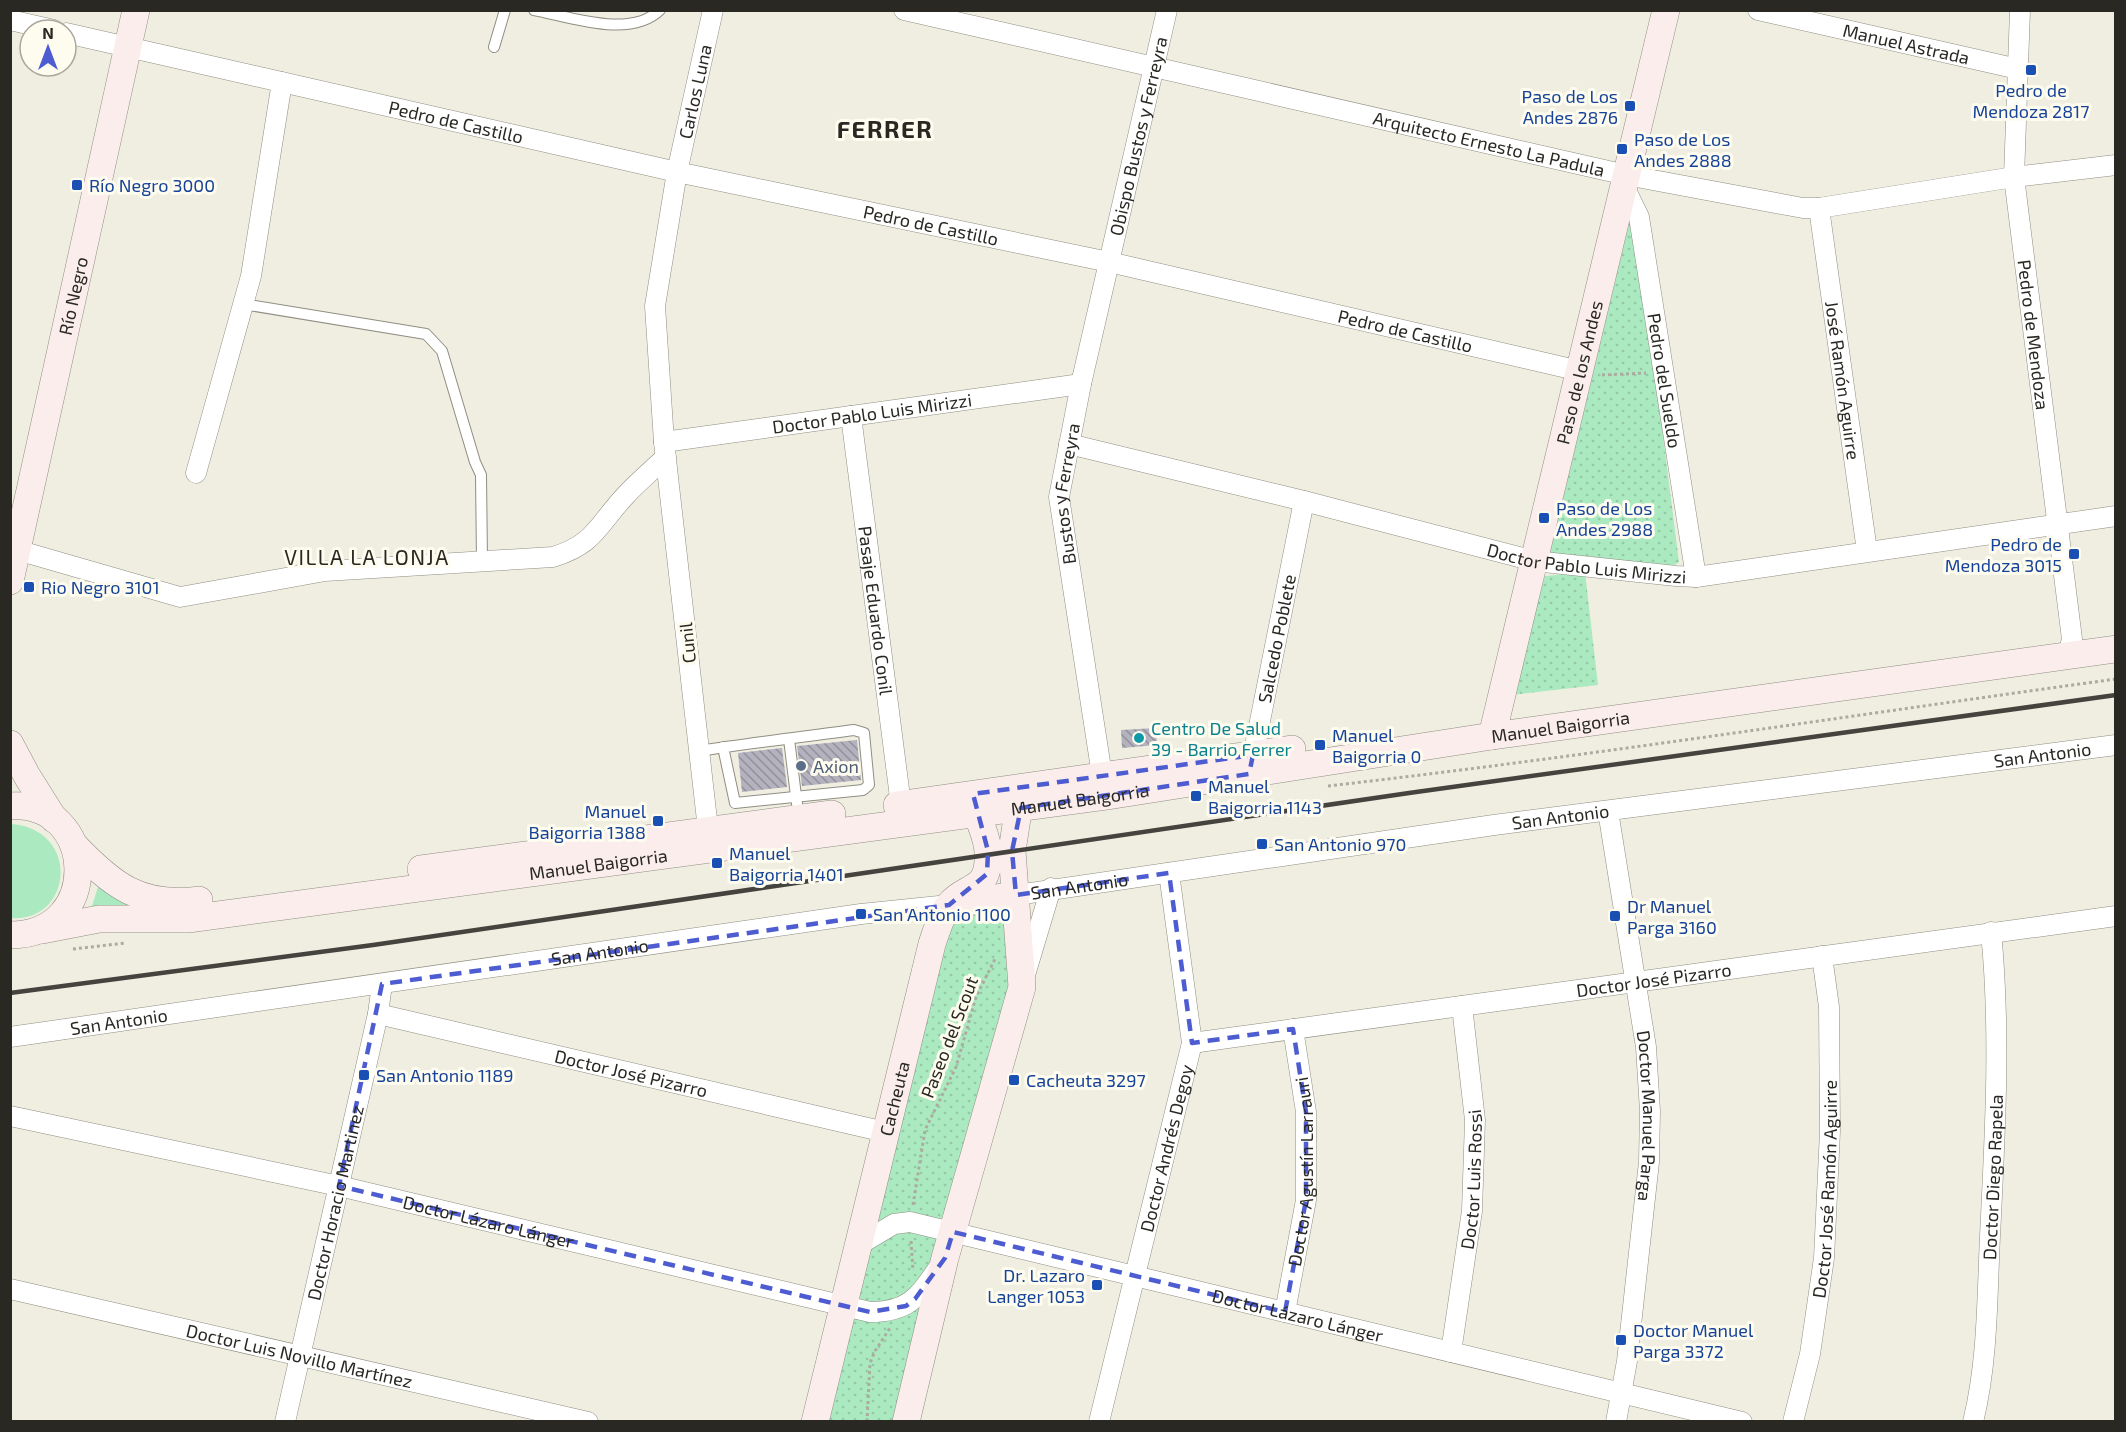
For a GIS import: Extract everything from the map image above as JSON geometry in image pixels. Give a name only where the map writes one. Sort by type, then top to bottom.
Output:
[{"type":"main road","name":"Río Negro","points":[[13,562],[136,10]]},
{"type":"main road","name":"Paso de los Andes","points":[[1494,728],[1534,561],[1585,373],[1625,180],[1666,10]]},
{"type":"main road","name":"Manuel Baigorria","points":[[830,813],[974,804],[1021,798],[1494,728],[2070,647],[2115,633]]},
{"type":"main road","name":"Manuel Baigorria","points":[[2070,647],[2115,649]]},
{"type":"main road","points":[[10,744],[55,820]]},
{"type":"main road","points":[[906,1422],[945,1258],[1022,987],[1012,851],[1021,798]]},
{"type":"main road","name":"Manuel Baigorria","points":[[55,820],[97,870],[120,888],[150,898],[190,901],[901,804],[974,804]]},
{"type":"main road","points":[[949,904],[974,889],[987,874],[988,851],[974,804]]},
{"type":"main road","points":[[10,806],[31,808],[55,820]]},
{"type":"main road","name":"Manuel Baigorria","points":[[22,935],[99,919],[188,919],[763,822]]},
{"type":"main road","points":[[22,935],[64,912],[77,888],[79,859],[75,846]]},
{"type":"main road","name":"San Antonio","points":[[949,904],[1016,895]]},
{"type":"main road","name":"Cacheuta","points":[[815,1422],[932,944],[949,904]]},
{"type":"street","name":"Carlos Luna","points":[[665,449],[655,306],[677,172],[713,10]]},
{"type":"street","name":"Arquitecto Ernesto La Padula","points":[[904,10],[1154,67],[1625,180],[1803,208],[1820,208],[2014,177],[2115,165]]},
{"type":"street","name":"Obispo Bustos y Ferreyra","points":[[1109,262],[1167,10]]},
{"type":"street","name":"Manuel Astrada","points":[[1758,10],[2018,69]]},
{"type":"street","name":"Pedro de Mendoza","points":[[2019,10],[2014,177],[2070,647]]},
{"type":"street","name":"Pedro de Castillo","points":[[78,36],[677,172],[1109,262],[1585,373]]},
{"type":"street","points":[[196,473],[251,276],[282,82]]},
{"type":"street","name":"Pedro del Sueldo","points":[[1625,180],[1639,217],[1696,577]]},
{"type":"street","name":"José Ramón Aguirre","points":[[1820,208],[1867,551]]},
{"type":"street","name":"Bustos y Ferreyra","points":[[1104,786],[1060,506],[1060,484],[1109,262]]},
{"type":"street","name":"Doctor Pablo Luis Mirizzi","points":[[665,449],[850,416],[1081,384]]},
{"type":"street","name":"Pasaje Eduardo Conil","points":[[850,416],[901,804]]},
{"type":"street","name":"Doctor Pablo Luis Mirizzi","points":[[1069,444],[1304,501],[1534,561],[1696,577],[2115,516]]},
{"type":"street","points":[[13,562],[180,597],[325,571],[553,557],[577,550],[593,535],[665,449]]},
{"type":"street","name":"Cunil","points":[[665,449],[708,829]]},
{"type":"street","name":"Salcedo Poblete","points":[[1251,765],[1304,501]]},
{"type":"street","name":"San Antonio","points":[[1016,895],[1051,888],[1608,811],[2115,745]]},
{"type":"street","name":"Doctor Manuel Parga","points":[[1608,811],[1649,1074],[1651,1140],[1622,1393],[1616,1422]]},
{"type":"street","name":"Doctor Andrés Degoy","points":[[1099,1422],[1192,1043],[1169,873]]},
{"type":"street","points":[[1022,987],[1051,888]]},
{"type":"street","name":"San Antonio","points":[[10,1037],[861,914],[949,904]]},
{"type":"street","name":"Doctor José Pizarro","points":[[1192,1043],[2115,916]]},
{"type":"street","name":"Doctor Diego Rapela","points":[[1973,1422],[1984,1361],[1992,1194],[1997,1015],[1991,932]]},
{"type":"street","name":"Doctor José Ramón Aguirre","points":[[1793,1422],[1810,1354],[1824,1258],[1830,1131],[1829,1007],[1822,956]]},
{"type":"street","name":"Doctor Horacio Martinez","points":[[285,1422],[378,1014],[382,984]]},
{"type":"street","name":"Doctor Luis Rossi","points":[[1451,1352],[1470,1223],[1475,1120],[1462,1006]]},
{"type":"street","name":"Doctor José Pizarro","points":[[378,1014],[885,1132]]},
{"type":"street","name":"Doctor Agustín Larrauri","points":[[1285,1311],[1306,1200],[1306,1112],[1293,1029]]},
{"type":"street","name":"Doctor Lázaro Lánger","points":[[10,1116],[339,1186],[843,1306],[870,1311],[906,1306]]},
{"type":"street","points":[[857,1246],[894,1224],[910,1222]]},
{"type":"street","name":"Doctor Lázaro Lánger","points":[[910,1222],[1742,1422]]},
{"type":"street","points":[[906,1306],[922,1291],[945,1258]]},
{"type":"street","name":"Doctor Luis Novillo Martínez","points":[[10,1289],[588,1422]]},
{"type":"lane","points":[[495,47],[505,10]]},
{"type":"lane","points":[[534,10],[623,26],[639,24],[660,10]]},
{"type":"lane","points":[[243,304],[426,334],[437,344],[442,351],[475,462],[481,475],[482,561]]},
{"type":"lane","points":[[699,751],[723,747],[854,730],[864,733],[867,788],[830,813],[763,822],[735,803],[723,747]]},
{"type":"lane","points":[[789,739],[798,817]]},
{"type":"path","points":[[1585,373],[1655,372]]},
{"type":"path","points":[[1320,787],[1506,766],[1743,730],[2115,679]]},
{"type":"path","name":"Paseo del Scout","points":[[867,1422],[870,1363],[875,1351],[906,1306],[913,1281],[910,1222],[925,1130],[956,1067],[976,997],[1000,949]]},
{"type":"highlighted area","points":[[1253,755],[1249,774],[1021,808],[1012,851],[1016,895],[1169,873],[1192,1043],[1293,1029],[1306,1112],[1306,1200],[1285,1312],[953,1232],[945,1258],[915,1299],[906,1306],[870,1312],[339,1186],[382,984],[949,905],[987,874],[988,851],[973,794]]},
{"type":"green space","points":[[1630,220],[1655,372],[1679,562],[1671,567],[1550,553]]},
{"type":"green space","points":[[1585,572],[1598,685],[1512,695],[1545,576]]},
{"type":"green space","points":[[12,824],[34,830],[50,842],[58,858],[60,875],[57,892],[47,906],[31,916],[10,918]]},
{"type":"green space","points":[[98,887],[140,909],[91,909]]},
{"type":"green space","points":[[1016,895],[1021,966],[906,1421],[815,1422],[949,905]]},
{"type":"building","name":"Centro De Salud 39 - Barrio Ferrer","points":[[1156,728],[1157,745],[1122,748],[1121,730]]},
{"type":"building","points":[[857,740],[861,780],[802,786],[797,746]]},
{"type":"building","points":[[782,748],[787,787],[742,792],[738,753]]},
{"type":"railway","points":[[10,993],[373,945],[1409,793],[2116,695]]},
{"type":"place","name":"Pedro de Mendoza 2817","points":[[2031,70]]},
{"type":"place","name":"Paso de Los Andes 2876","points":[[1630,106]]},
{"type":"place","name":"Paso de Los Andes 2888","points":[[1622,149]]},
{"type":"place","name":"Río Negro 3000","points":[[77,185]]},
{"type":"place","name":"Paso de Los Andes 2988","points":[[1544,518]]},
{"type":"place","name":"Pedro de Mendoza 3015","points":[[2074,554]]},
{"type":"place","name":"Rio Negro 3101","points":[[29,587]]},
{"type":"place","name":"Centro De Salud 39 - Barrio Ferrer","points":[[1139,738]]},
{"type":"place","name":"Manuel Baigorria 0","points":[[1320,745]]},
{"type":"place","name":"Axion","points":[[801,766]]},
{"type":"place","name":"Manuel Baigorria 1143","points":[[1196,796]]},
{"type":"place","name":"Manuel Baigorria 1388","points":[[658,821]]},
{"type":"place","name":"San Antonio 970","points":[[1262,844]]},
{"type":"place","name":"Manuel Baigorria 1401","points":[[717,863]]},
{"type":"place","name":"San Antonio 1100","points":[[861,914]]},
{"type":"place","name":"Dr Manuel Parga 3160","points":[[1615,916]]},
{"type":"place","name":"San Antonio 1189","points":[[364,1075]]},
{"type":"place","name":"Cacheuta 3297","points":[[1014,1080]]},
{"type":"place","name":"Dr. Lazaro Langer 1053","points":[[1097,1285]]},
{"type":"place","name":"Doctor Manuel Parga 3372","points":[[1621,1340]]},
{"type":"district","name":"FERRER","points":[[885,128]]},
{"type":"district","name":"VILLA LA LONJA","points":[[367,556]]}]
